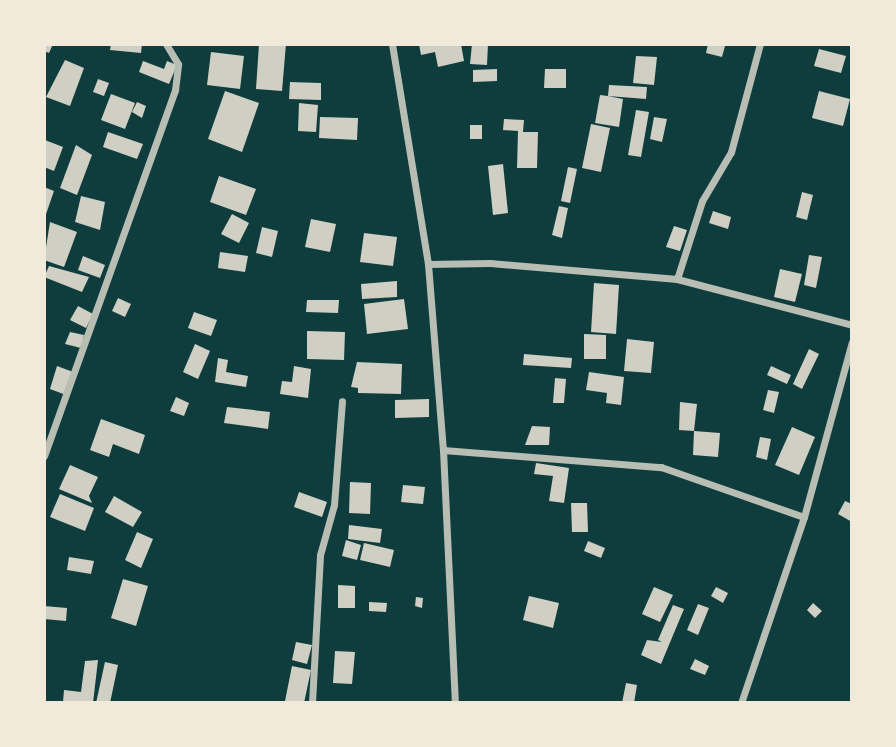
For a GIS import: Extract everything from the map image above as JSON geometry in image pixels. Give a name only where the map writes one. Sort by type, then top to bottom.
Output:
[{"type":"street","points":[[44,456],[175,90],[178,64],[166,44]]},
{"type":"street","points":[[392,44],[428,264],[443,450],[454,703]]},
{"type":"street","points":[[677,279],[702,201],[731,152],[760,44]]},
{"type":"street","points":[[428,264],[490,263],[677,279],[852,325]]},
{"type":"street","points":[[741,703],[804,517],[852,342]]},
{"type":"street","points":[[312,703],[320,555],[334,505],[342,401]]},
{"type":"street","points":[[443,450],[661,467],[804,517]]},
{"type":"building","points":[[44,44],[53,44],[49,53],[44,51]]},
{"type":"building","points":[[111,44],[142,44],[141,53],[110,50]]},
{"type":"building","points":[[259,44],[286,44],[282,91],[256,89]]},
{"type":"building","points":[[419,44],[461,44],[464,61],[438,67],[435,52],[421,55]]},
{"type":"building","points":[[472,44],[488,44],[487,65],[470,64]]},
{"type":"building","points":[[708,44],[725,46],[722,57],[706,53]]},
{"type":"building","points":[[819,49],[846,56],[841,73],[814,66]]},
{"type":"building","points":[[211,52],[244,56],[240,89],[207,85]]},
{"type":"building","points":[[636,56],[657,57],[654,85],[633,83]]},
{"type":"building","points":[[65,60],[84,68],[70,106],[46,97]]},
{"type":"building","points":[[143,61],[164,69],[167,61],[177,65],[169,84],[139,72]]},
{"type":"building","points":[[497,69],[497,81],[473,82],[473,70]]},
{"type":"building","points":[[545,69],[566,69],[566,88],[544,88]]},
{"type":"building","points":[[98,79],[109,83],[104,96],[93,92]]},
{"type":"building","points":[[290,82],[321,83],[321,100],[289,99]]},
{"type":"building","points":[[609,85],[647,87],[646,99],[608,96]]},
{"type":"building","points":[[225,91],[259,103],[242,152],[208,139]]},
{"type":"building","points":[[819,91],[850,99],[843,126],[812,118]]},
{"type":"building","points":[[111,94],[135,103],[125,129],[101,120]]},
{"type":"building","points":[[600,95],[623,99],[619,127],[595,123]]},
{"type":"building","points":[[137,102],[146,106],[142,118],[132,112]]},
{"type":"building","points":[[299,103],[318,105],[316,132],[298,131]]},
{"type":"building","points":[[636,110],[649,112],[641,157],[628,155]]},
{"type":"building","points":[[320,117],[358,118],[357,140],[319,138]]},
{"type":"building","points":[[654,117],[667,119],[662,142],[650,139]]},
{"type":"building","points":[[504,119],[524,120],[523,132],[538,132],[537,168],[517,168],[518,131],[503,130]]},
{"type":"building","points":[[591,124],[610,128],[601,172],[582,168]]},
{"type":"building","points":[[470,125],[482,125],[482,139],[470,139]]},
{"type":"building","points":[[108,132],[143,144],[137,159],[103,147]]},
{"type":"building","points":[[45,140],[63,147],[54,171],[44,167]]},
{"type":"building","points":[[76,145],[92,155],[77,195],[60,188]]},
{"type":"building","points":[[503,164],[508,213],[493,215],[488,166]]},
{"type":"building","points":[[568,167],[577,169],[570,203],[561,201]]},
{"type":"building","points":[[219,176],[256,189],[246,215],[210,202]]},
{"type":"building","points":[[44,187],[54,191],[44,220]]},
{"type":"building","points":[[802,192],[813,195],[807,220],[796,217]]},
{"type":"building","points":[[81,196],[105,202],[100,230],[75,222]]},
{"type":"building","points":[[559,206],[568,208],[562,238],[552,235]]},
{"type":"building","points":[[713,211],[731,217],[728,229],[709,223]]},
{"type":"building","points":[[232,214],[249,223],[239,243],[221,234]]},
{"type":"building","points":[[311,219],[336,224],[330,252],[305,247]]},
{"type":"building","points":[[50,222],[77,232],[64,267],[44,260]]},
{"type":"building","points":[[674,226],[687,230],[680,251],[666,247]]},
{"type":"building","points":[[262,227],[278,231],[272,257],[256,253]]},
{"type":"building","points":[[364,233],[397,237],[393,266],[360,262]]},
{"type":"building","points":[[220,252],[248,256],[245,272],[218,268]]},
{"type":"building","points":[[809,255],[822,257],[816,288],[804,285]]},
{"type":"building","points":[[83,256],[105,265],[100,278],[78,270]]},
{"type":"building","points":[[49,266],[89,277],[82,292],[44,277]]},
{"type":"building","points":[[780,269],[802,274],[795,302],[774,297]]},
{"type":"building","points":[[397,281],[397,297],[362,299],[361,284]]},
{"type":"building","points":[[594,283],[619,285],[616,334],[591,332]]},
{"type":"building","points":[[118,298],[131,304],[125,317],[112,311]]},
{"type":"building","points":[[404,299],[408,329],[367,334],[364,304]]},
{"type":"building","points":[[307,300],[339,300],[338,313],[306,312]]},
{"type":"building","points":[[78,306],[93,314],[86,328],[70,320]]},
{"type":"building","points":[[194,312],[217,320],[211,336],[188,328]]},
{"type":"building","points":[[307,331],[345,332],[344,360],[307,359]]},
{"type":"building","points":[[70,332],[84,335],[81,348],[65,344]]},
{"type":"building","points":[[584,334],[606,335],[606,359],[584,359]]},
{"type":"building","points":[[627,339],[654,342],[651,373],[624,371]]},
{"type":"building","points":[[195,344],[210,351],[198,379],[183,372]]},
{"type":"building","points":[[809,349],[819,354],[802,389],[793,384]]},
{"type":"building","points":[[524,354],[572,358],[571,368],[523,365]]},
{"type":"building","points":[[218,358],[228,360],[226,372],[248,376],[246,387],[215,382]]},
{"type":"building","points":[[357,362],[402,364],[401,394],[358,393],[358,388],[351,387]]},
{"type":"building","points":[[57,366],[73,372],[66,395],[50,389]]},
{"type":"building","points":[[294,366],[311,369],[308,398],[280,394],[282,381],[292,382]]},
{"type":"building","points":[[771,366],[791,375],[787,384],[767,375]]},
{"type":"building","points":[[589,372],[624,377],[621,405],[606,403],[607,393],[586,390]]},
{"type":"building","points":[[555,378],[566,379],[564,403],[553,403]]},
{"type":"building","points":[[768,390],[779,392],[774,413],[763,410]]},
{"type":"building","points":[[176,397],[189,403],[184,416],[170,411]]},
{"type":"building","points":[[429,399],[429,417],[395,418],[395,400]]},
{"type":"building","points":[[680,402],[697,404],[694,431],[679,430]]},
{"type":"building","points":[[227,407],[270,412],[268,429],[224,423]]},
{"type":"building","points":[[101,419],[145,435],[139,454],[113,444],[109,457],[90,450]]},
{"type":"building","points":[[532,426],[550,427],[549,445],[525,445]]},
{"type":"building","points":[[792,427],[815,437],[799,475],[775,465]]},
{"type":"building","points":[[694,431],[720,433],[718,457],[693,455]]},
{"type":"building","points":[[760,437],[771,439],[767,460],[756,457]]},
{"type":"building","points":[[536,463],[569,468],[564,503],[549,501],[553,476],[534,474]]},
{"type":"building","points":[[70,465],[98,477],[89,496],[92,503],[59,489]]},
{"type":"building","points":[[350,482],[371,483],[370,514],[349,513]]},
{"type":"building","points":[[403,485],[425,487],[423,504],[401,502]]},
{"type":"building","points":[[299,492],[327,502],[322,517],[294,507]]},
{"type":"building","points":[[60,494],[94,508],[85,531],[50,517]]},
{"type":"building","points":[[114,496],[142,512],[133,527],[105,512]]},
{"type":"building","points":[[845,501],[852,504],[852,522],[838,514]]},
{"type":"building","points":[[571,503],[587,503],[588,532],[572,532]]},
{"type":"building","points":[[349,525],[382,529],[380,543],[348,539]]},
{"type":"building","points":[[137,532],[153,539],[141,568],[125,560]]},
{"type":"building","points":[[346,540],[361,545],[357,560],[342,556]]},
{"type":"building","points":[[588,541],[605,548],[601,558],[584,551]]},
{"type":"building","points":[[364,543],[394,550],[390,567],[360,560]]},
{"type":"building","points":[[69,557],[94,561],[91,574],[67,570]]},
{"type":"building","points":[[123,579],[148,586],[136,626],[111,618]]},
{"type":"building","points":[[338,585],[355,586],[355,608],[338,608]]},
{"type":"building","points":[[654,587],[673,595],[660,622],[642,614]]},
{"type":"building","points":[[716,587],[728,593],[723,603],[711,596]]},
{"type":"building","points":[[529,596],[559,603],[553,628],[523,620]]},
{"type":"building","points":[[416,597],[423,598],[422,608],[415,606]]},
{"type":"building","points":[[369,602],[387,603],[386,612],[369,611]]},
{"type":"building","points":[[813,603],[822,611],[815,618],[807,610]]},
{"type":"building","points":[[698,604],[709,608],[698,635],[687,630]]},
{"type":"building","points":[[673,605],[684,609],[661,664],[641,655],[647,640],[662,642],[658,640]]},
{"type":"building","points":[[44,606],[67,608],[66,621],[44,619]]},
{"type":"building","points":[[296,642],[312,645],[307,664],[292,660]]},
{"type":"building","points":[[335,651],[355,652],[352,684],[333,683]]},
{"type":"building","points":[[695,659],[709,666],[705,675],[690,669]]},
{"type":"building","points":[[98,660],[93,703],[63,702],[64,690],[81,692],[85,661]]},
{"type":"building","points":[[105,662],[118,665],[110,703],[96,703]]},
{"type":"building","points":[[292,666],[311,670],[304,703],[285,701]]},
{"type":"building","points":[[626,683],[637,685],[634,703],[622,703]]}]
